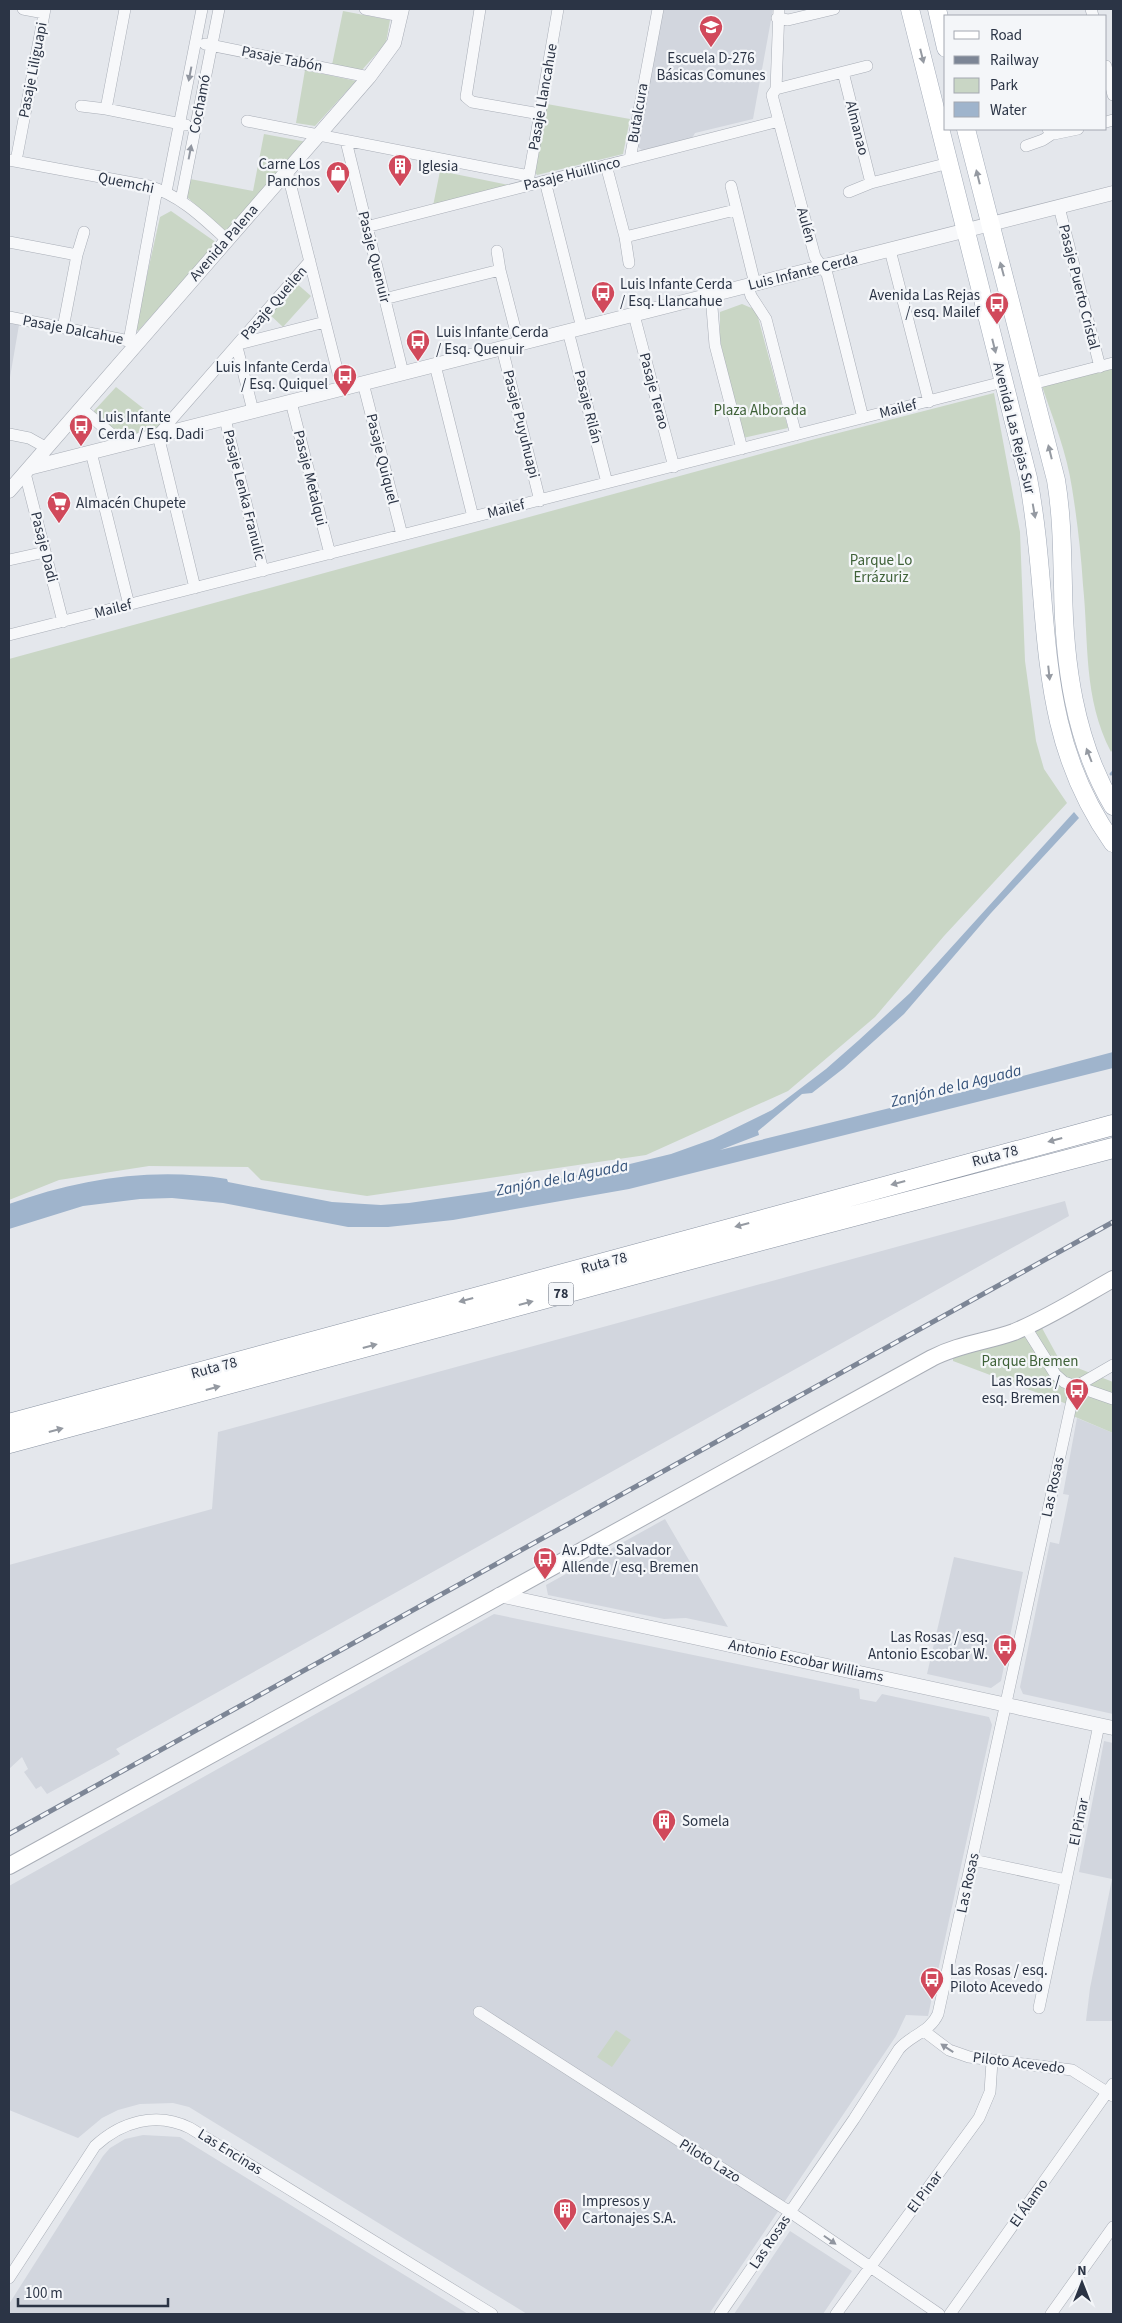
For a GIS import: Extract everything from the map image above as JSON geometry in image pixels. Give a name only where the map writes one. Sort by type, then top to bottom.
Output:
[{"type":"highway","name":"Ruta 78","points":[[9,1424],[1113,1125]]},
{"type":"highway","name":"Ruta 78","points":[[9,1443],[732,1248],[1113,1148]]},
{"type":"main road","name":"Avenida Las Rejas Sur","points":[[910,9],[1003,382],[1014,419],[1034,510],[1040,556],[1049,678],[1058,725],[1074,772],[1084,794],[1113,843]]},
{"type":"main road","points":[[937,9],[944,39]]},
{"type":"main road","name":"Avenida Las Rejas Sur","points":[[966,130],[1053,463],[1059,498],[1066,644],[1073,701],[1092,762],[1113,806]]},
{"type":"main road","points":[[9,1866],[942,1353],[1025,1326],[1113,1279]]},
{"type":"street","points":[[23,9],[45,11]]},
{"type":"street","points":[[106,109],[126,9]]},
{"type":"street","name":"Cochamó","points":[[133,343],[161,190],[180,123],[202,9]]},
{"type":"street","name":"Cochamó","points":[[181,200],[218,9]]},
{"type":"street","points":[[365,9],[401,12]]},
{"type":"street","points":[[480,9],[466,97],[472,102],[540,114]]},
{"type":"street","name":"Pasaje Llancahue","points":[[528,181],[558,9]]},
{"type":"street","name":"Butalcura","points":[[630,159],[658,9]]},
{"type":"street","points":[[778,13],[788,20],[834,9]]},
{"type":"street","name":"Pasaje Liliguapi","points":[[12,160],[45,11]]},
{"type":"street","name":"Avenida Palena","points":[[27,470],[81,408],[133,343],[227,240],[369,77],[394,42],[401,12]]},
{"type":"street","points":[[778,13],[776,88],[867,66]]},
{"type":"street","name":"Pasaje Tabón","points":[[196,42],[369,77]]},
{"type":"street","points":[[1107,70],[1113,95]]},
{"type":"street","name":"Almanao","points":[[842,72],[871,183]]},
{"type":"street","name":"Aulén","points":[[776,88],[772,93],[779,121],[815,257],[826,274],[863,418]]},
{"type":"street","points":[[81,106],[196,126]]},
{"type":"street","name":"Pasaje Huillinco","points":[[248,121],[346,140],[528,181],[545,181],[779,121]]},
{"type":"street","points":[[1026,146],[1043,140],[1050,131],[1064,130]]},
{"type":"street","name":"Pasaje Quenuir","points":[[346,140],[403,373]]},
{"type":"street","name":"Quemchi","points":[[12,160],[161,190],[181,200],[227,240]]},
{"type":"street","points":[[849,192],[871,183],[949,163]]},
{"type":"street","points":[[606,165],[625,237],[629,262]]},
{"type":"street","name":"Pasaje Queilen","points":[[288,171],[342,389]]},
{"type":"street","name":"Pasaje Huillinco","points":[[366,227],[528,181]]},
{"type":"street","points":[[545,181],[575,330]]},
{"type":"street","points":[[731,186],[751,285],[751,296],[766,319],[796,435]]},
{"type":"street","name":"Luis Infante Cerda","points":[[27,470],[224,418],[1113,193]]},
{"type":"street","name":"Pasaje Puerto Cristal","points":[[1059,207],[1100,367]]},
{"type":"street","points":[[625,237],[735,210]]},
{"type":"street","points":[[63,328],[77,255],[84,232]]},
{"type":"street","points":[[9,242],[77,255]]},
{"type":"street","points":[[890,250],[929,402]]},
{"type":"street","points":[[497,251],[519,344]]},
{"type":"street","name":"Pasaje Queilen","points":[[158,435],[310,261]]},
{"type":"street","points":[[384,298],[500,270]]},
{"type":"street","points":[[711,295],[715,345],[742,449]]},
{"type":"street","name":"Pasaje Terao","points":[[634,315],[674,466]]},
{"type":"street","name":"Pasaje Dalcahue","points":[[9,317],[133,343]]},
{"type":"street","name":"Pasaje Queilen","points":[[238,345],[326,322]]},
{"type":"street","name":"Pasaje Rilán","points":[[575,330],[607,483]]},
{"type":"street","name":"Pasaje Queilen","points":[[238,345],[253,411]]},
{"type":"street","name":"Pasaje Puyuhuapi","points":[[502,348],[540,501]]},
{"type":"street","points":[[1032,384],[1113,363]]},
{"type":"street","points":[[435,365],[474,517]]},
{"type":"street","name":"Mailef","points":[[9,635],[1003,382]]},
{"type":"street","name":"Pasaje Quiquel","points":[[363,383],[402,536]]},
{"type":"street","name":"Pasaje Metalqui","points":[[291,402],[330,554]]},
{"type":"street","points":[[81,408],[123,444]]},
{"type":"street","name":"Pasaje Lenka Franulic","points":[[224,418],[263,571]]},
{"type":"street","points":[[9,434],[30,438],[47,448]]},
{"type":"street","points":[[158,435],[195,588]]},
{"type":"street","points":[[91,452],[129,605]]},
{"type":"street","points":[[9,491],[27,470]]},
{"type":"street","name":"Pasaje Dadi","points":[[27,470],[63,622]]},
{"type":"street","points":[[9,560],[45,552]]},
{"type":"street","points":[[1025,1326],[1055,1374],[1064,1382],[1074,1387],[1113,1398]]},
{"type":"street","points":[[1074,1387],[1113,1365]]},
{"type":"street","name":"Las Rosas","points":[[720,2314],[899,2049],[908,2040],[934,2023],[938,2014],[973,1860],[1074,1387]]},
{"type":"street","name":"Antonio Escobar Williams","points":[[500,1595],[1113,1728]]},
{"type":"street","name":"El Pinar","points":[[1039,2008],[1099,1725]]},
{"type":"street","points":[[973,1860],[1066,1880]]},
{"type":"street","name":"Piloto Lazo","points":[[480,2012],[790,2212],[939,2314]]},
{"type":"street","name":"Piloto Acevedo","points":[[924,2031],[955,2053],[992,2061],[1066,2068],[1112,2091]]},
{"type":"street","name":"El Pinar","points":[[836,2314],[869,2266],[979,2118],[990,2092],[992,2061]]},
{"type":"street","name":"El Álamo","points":[[950,2314],[1112,2091]]},
{"type":"street","name":"Las Encinas","points":[[9,2278],[95,2146],[120,2127],[141,2121],[165,2120],[190,2128],[492,2314]]},
{"type":"street","points":[[1051,2314],[1113,2227]]},
{"type":"shaded area","name":"Escuela D-276 Básicas Comunes","points":[[663,9],[773,9],[753,119],[695,133],[691,140],[644,152],[637,146]]},
{"type":"shaded area","points":[[9,323],[19,325],[9,383]]},
{"type":"shaded area","points":[[1065,1201],[1069,1216],[116,1749],[120,1754],[47,1794],[41,1786],[36,1789],[24,1772],[28,1769],[22,1757],[9,1769],[9,1565],[212,1509],[218,1432]]},
{"type":"shaded area","points":[[1077,1418],[1113,1433],[1113,1714],[1023,1694],[1020,1687],[1050,1542],[1059,1544],[1069,1495],[1063,1494]]},
{"type":"shaded area","points":[[665,1519],[728,1627],[686,1618],[664,1619],[548,1595],[546,1585]]},
{"type":"shaded area","points":[[954,1557],[1023,1572],[1001,1681],[991,1688],[927,1674]]},
{"type":"shaded area","points":[[494,1614],[859,1689],[860,1699],[876,1702],[882,1694],[989,1717],[992,1725],[928,2016],[906,2015],[896,2036],[709,2314],[527,2314],[189,2107],[173,2103],[140,2104],[118,2110],[102,2118],[78,2138],[9,2110],[9,1886]]},
{"type":"shaded area","points":[[1104,1741],[1113,1743],[1113,2021],[1086,2021],[1090,1988],[1112,1879],[1079,1872]]},
{"type":"shaded area","points":[[143,2135],[180,2137],[468,2314],[9,2314],[9,2304],[103,2156],[110,2148],[125,2139]]},
{"type":"shaded area","points":[[790,2231],[852,2271],[823,2314],[734,2314]]},
{"type":"green space","points":[[343,11],[390,20],[386,43],[361,71],[332,65]]},
{"type":"green space","points":[[305,70],[356,81],[315,126],[296,123]]},
{"type":"green space","points":[[547,104],[630,119],[623,154],[537,175],[534,171]]},
{"type":"green space","points":[[264,134],[307,142],[226,232],[187,197],[190,179],[253,191]]},
{"type":"green space","points":[[440,171],[514,186],[433,206]]},
{"type":"green space","points":[[171,211],[217,243],[138,331],[135,329],[160,217]]},
{"type":"green space","points":[[295,282],[311,296],[283,327],[268,313]]},
{"type":"green space","name":"Plaza Alborada","points":[[742,304],[756,310],[788,428],[743,438],[720,341],[720,312]]},
{"type":"green space","points":[[1113,368],[1113,749],[1111,752],[1102,731],[1091,691],[1080,548],[1070,475],[1042,386]]},
{"type":"green space","points":[[116,387],[162,423],[154,430],[122,439],[92,413]]},
{"type":"green space","name":"Parque Lo Errázuriz","points":[[994,393],[1020,532],[1025,661],[1036,741],[1044,769],[1067,803],[944,936],[875,1017],[788,1091],[646,1155],[367,1196],[261,1180],[248,1167],[149,1166],[59,1180],[9,1200],[9,659],[815,439]]},
{"type":"green space","name":"Parque Bremen","points":[[1042,1328],[1060,1361],[1113,1382],[1113,1433],[1066,1413],[1067,1404],[953,1361],[953,1358]]},
{"type":"green space","points":[[616,2030],[631,2040],[612,2067],[597,2057]]},
{"type":"water","name":"Zanjón de la Aguada","points":[[1074,812],[1079,818],[991,913],[904,1014],[844,1068],[812,1093],[802,1094],[758,1131],[759,1135],[720,1150],[955,1094],[1113,1052],[1113,1068],[629,1189],[453,1220],[388,1227],[348,1227],[223,1203],[172,1198],[140,1199],[83,1206],[9,1229],[9,1204],[62,1188],[116,1178],[171,1174],[199,1176],[227,1179],[228,1182],[332,1202],[381,1205],[486,1192],[605,1170],[671,1154],[713,1139],[772,1110],[826,1069],[859,1040],[910,993]]},
{"type":"railway","points":[[9,1834],[1113,1222]]},
{"type":"place","name":"Escuela D-276 Básicas Comunes","points":[[711,48]]},
{"type":"place","name":"Iglesia","points":[[400,187]]},
{"type":"place","name":"Carne Los Panchos","points":[[338,194]]},
{"type":"place","name":"Luis Infante Cerda / Esq. Llancahue","points":[[603,314]]},
{"type":"place","name":"Avenida Las Rejas / esq. Mailef","points":[[997,325]]},
{"type":"place","name":"Luis Infante Cerda / Esq. Quenuir","points":[[418,362]]},
{"type":"place","name":"Luis Infante Cerda / Esq. Quiquel","points":[[345,397]]},
{"type":"place","name":"Luis Infante Cerda / Esq. Dadi","points":[[81,447]]},
{"type":"place","name":"Almacén Chupete","points":[[59,524]]},
{"type":"place","name":"Las Rosas / esq. Bremen","points":[[1077,1411]]},
{"type":"place","name":"Av.Pdte. Salvador Allende / esq. Bremen","points":[[545,1580]]},
{"type":"place","name":"Las Rosas / esq. Antonio Escobar W.","points":[[1005,1667]]},
{"type":"place","name":"Somela","points":[[664,1842]]},
{"type":"place","name":"Las Rosas / esq. Piloto Acevedo","points":[[932,2000]]},
{"type":"place","name":"Impresos y Cartonajes S.A.","points":[[565,2231]]}]
